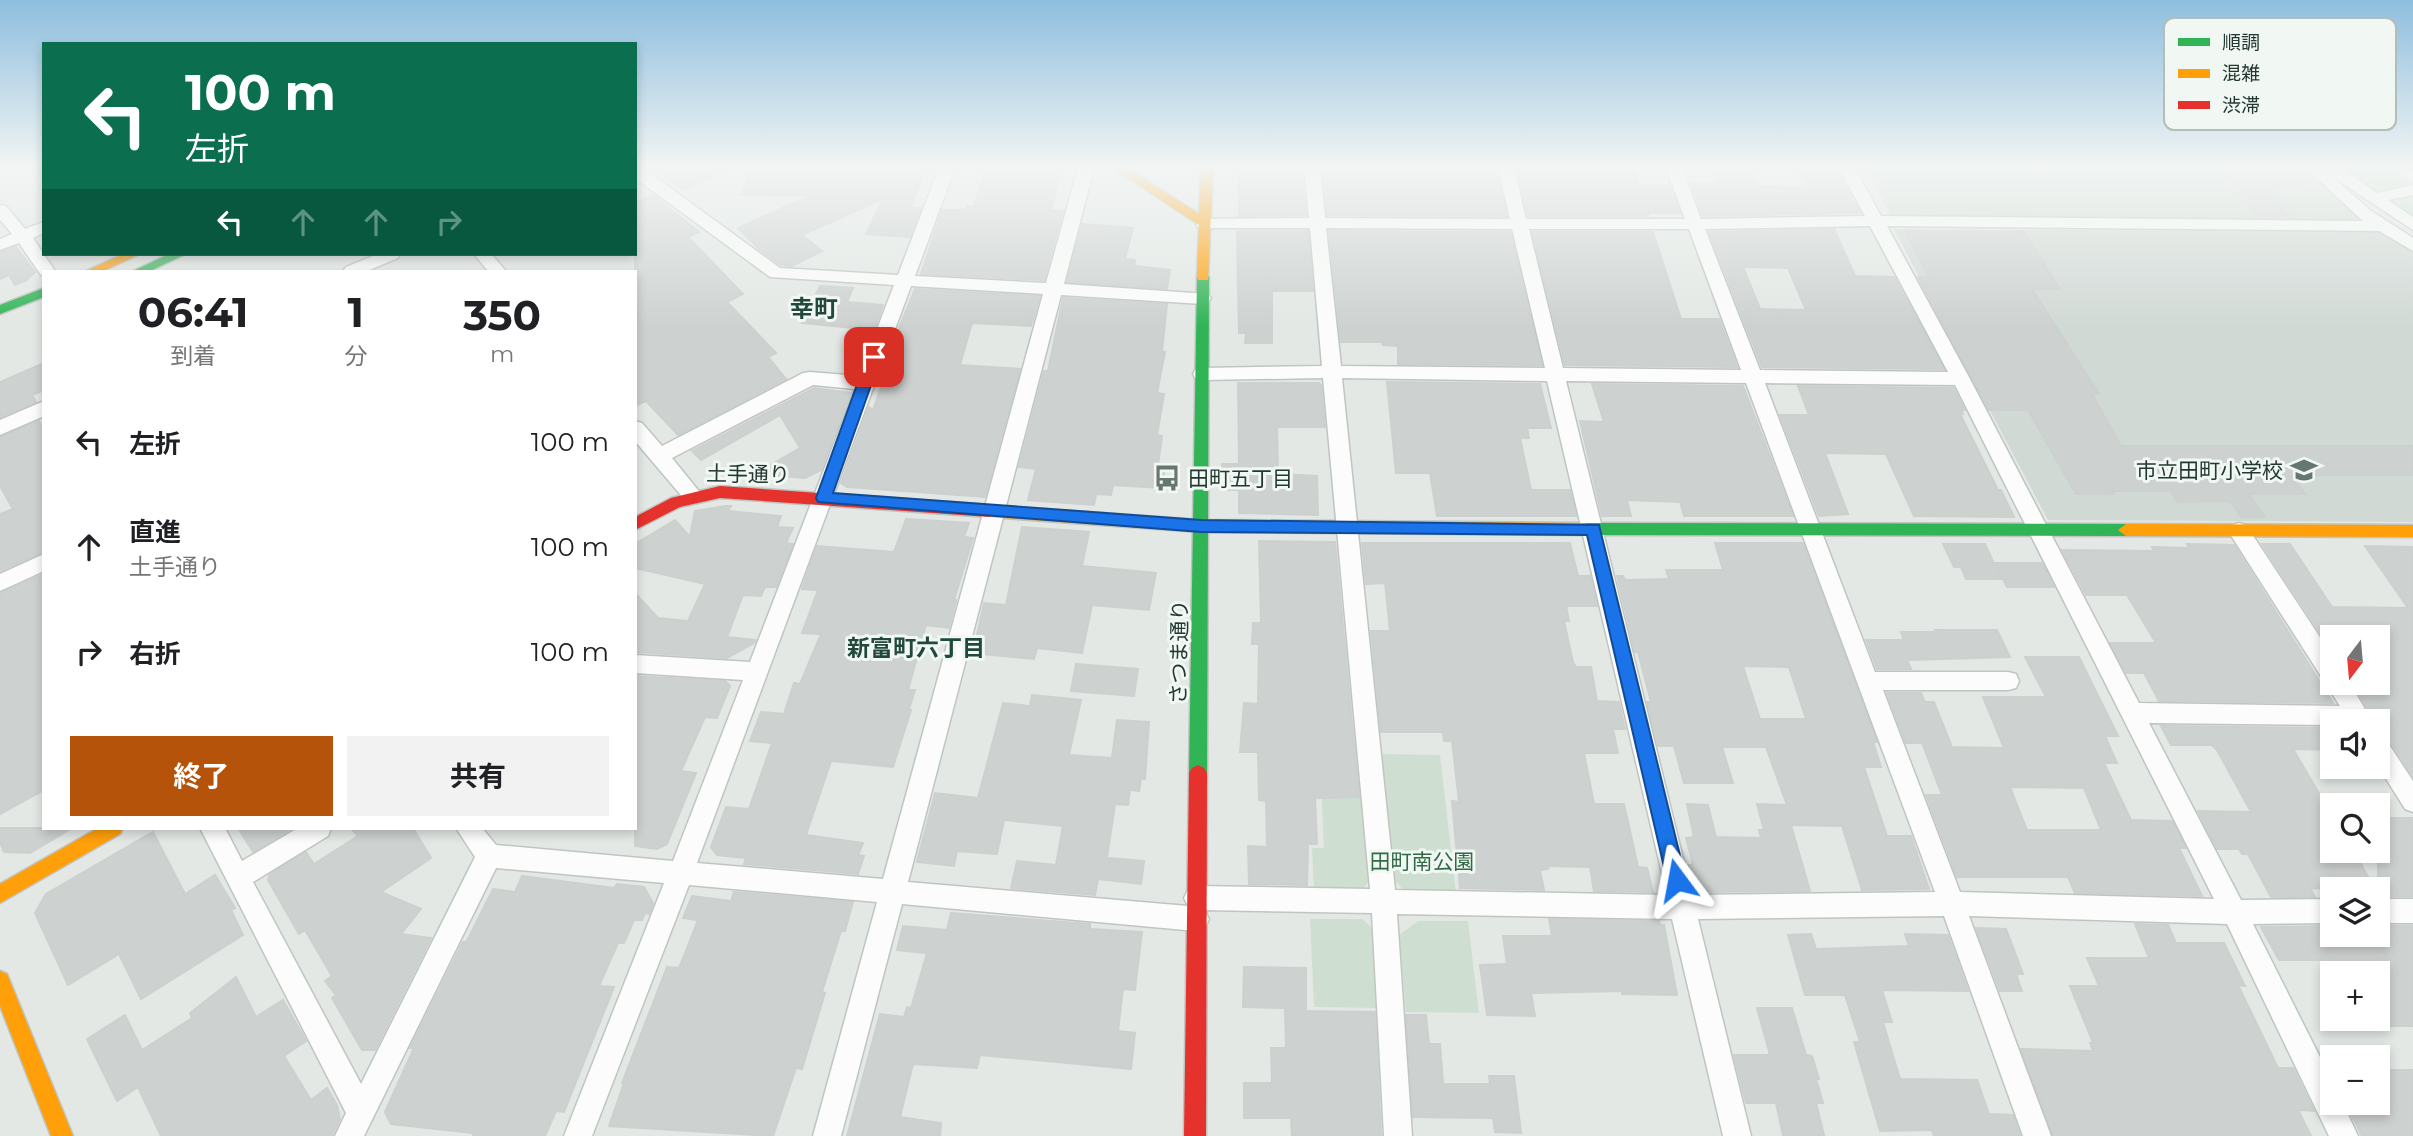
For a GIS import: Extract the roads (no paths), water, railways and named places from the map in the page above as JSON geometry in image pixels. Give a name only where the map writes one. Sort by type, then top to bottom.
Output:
[{"type":"street","points":[[10,221],[46,270]]},
{"type":"street","points":[[705,221],[776,273],[1202,298]]},
{"type":"street","points":[[578,1136],[682,873],[927,221]]},
{"type":"street","points":[[827,1136],[1073,221]]},
{"type":"street","points":[[1201,221],[1695,224],[1873,221]]},
{"type":"street","points":[[1694,221],[2037,1136]]},
{"type":"street","points":[[1874,221],[1961,379],[2234,912],[2344,1136]]},
{"type":"street","points":[[1875,221],[2380,226]]},
{"type":"street","points":[[2374,221],[2413,246]]},
{"type":"street","name":"さつま通り","points":[[1195,1136],[1204,223]]},
{"type":"street","points":[[1317,223],[1384,902],[1398,1136]]},
{"type":"street","points":[[1519,223],[1737,1136]]},
{"type":"street","points":[[0,245],[42,228]]},
{"type":"street","points":[[94,270],[129,256]]},
{"type":"street","points":[[141,270],[175,256]]},
{"type":"street","points":[[354,270],[386,256]]},
{"type":"street","points":[[484,256],[496,270]]},
{"type":"street","points":[[0,310],[42,293]]},
{"type":"street","points":[[1202,374],[1332,372],[1961,379]]},
{"type":"street","points":[[660,456],[810,378],[864,383]]},
{"type":"street","points":[[0,428],[42,409]]},
{"type":"street","points":[[637,430],[692,495]]},
{"type":"street","name":"土手通り","points":[[637,523],[674,501],[692,495],[720,492],[1201,526],[1348,529],[2413,531]]},
{"type":"street","points":[[2239,531],[2320,656]]},
{"type":"street","points":[[0,583],[42,563]]},
{"type":"street","points":[[637,664],[757,673]]},
{"type":"street","points":[[1868,681],[2008,681]]},
{"type":"street","points":[[2132,713],[2320,717]]},
{"type":"street","points":[[2390,766],[2413,801]]},
{"type":"street","points":[[0,894],[111,830]]},
{"type":"street","points":[[213,830],[239,877],[355,1125]]},
{"type":"street","points":[[239,877],[316,830]]},
{"type":"street","points":[[470,830],[489,856],[893,892],[1197,909],[1384,902],[1683,907],[1952,904],[2234,912],[2320,911]]},
{"type":"street","points":[[355,1125],[489,856]]},
{"type":"street","points":[[2390,911],[2413,911]]},
{"type":"street","points":[[0,981],[62,1136]]},
{"type":"place","name":"市立田町小学校","points":[[2304,470]]},
{"type":"place","name":"田町五丁目","points":[[1167,478]]},
{"type":"district","name":"幸町","points":[[814,308]]},
{"type":"district","name":"新富町六丁目","points":[[916,648]]},
{"type":"park label","name":"田町南公園","points":[[1422,861]]}]
